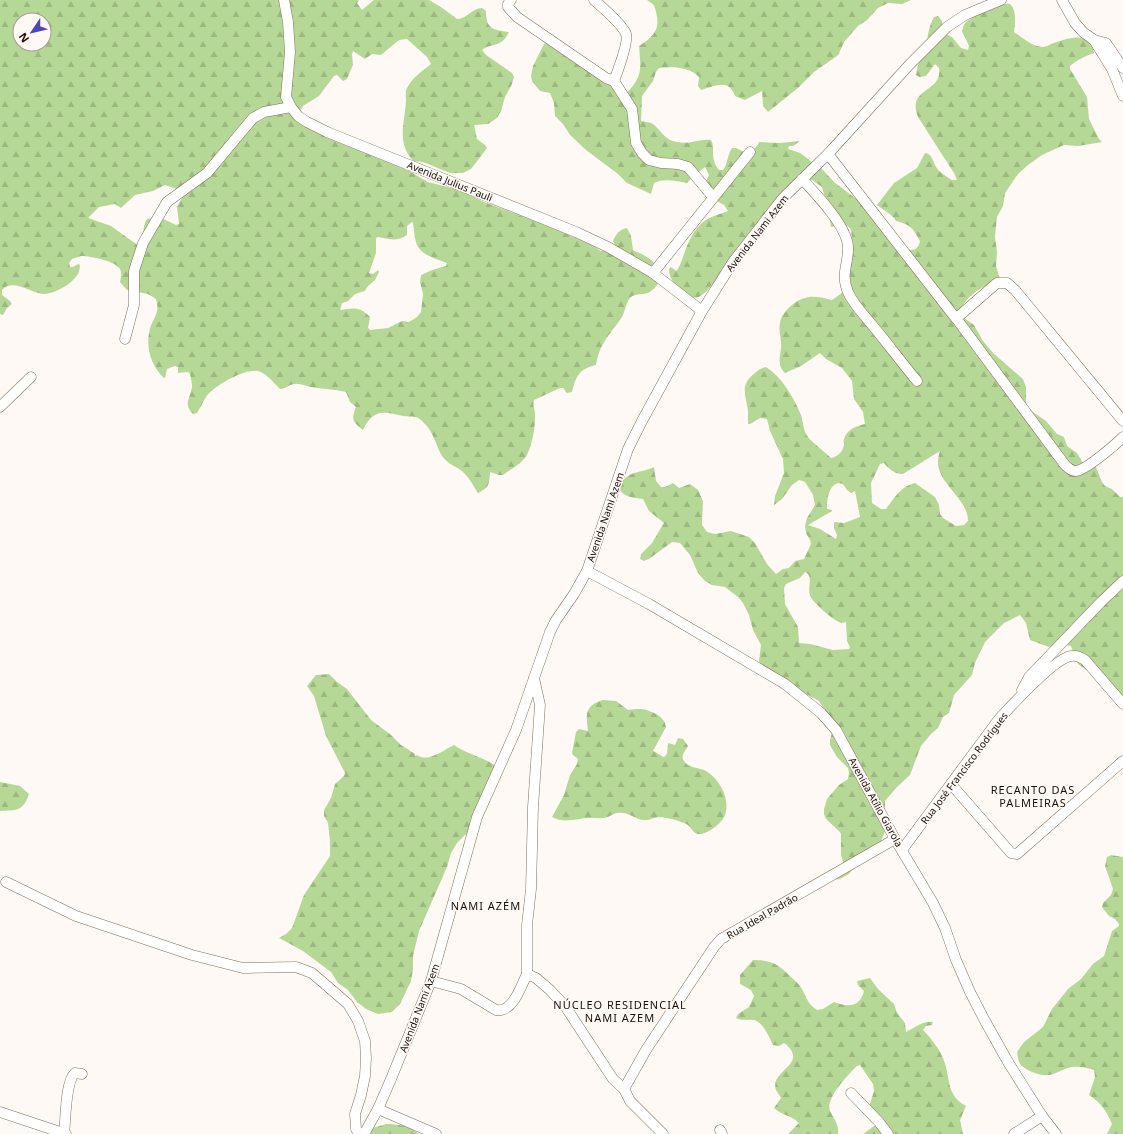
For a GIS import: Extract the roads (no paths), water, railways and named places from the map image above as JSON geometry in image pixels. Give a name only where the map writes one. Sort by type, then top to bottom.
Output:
[{"type":"street","points":[[125,339],[134,305],[134,271],[143,243],[166,202],[207,173],[253,118],[264,112],[291,107],[286,97],[290,52],[288,22],[284,0]]},
{"type":"street","points":[[511,0],[508,7],[517,17],[606,78],[614,81],[632,109],[636,143],[642,153],[649,160],[688,167],[713,198]]},
{"type":"street","points":[[594,0],[622,28],[627,38],[614,81]]},
{"type":"street","name":"Avenida Nami Azem","points":[[364,1134],[378,1109],[431,981],[477,817],[516,730],[550,632],[587,571],[628,449],[702,311],[758,228],[783,198],[828,154],[910,64],[948,27],[965,15],[1001,0]]},
{"type":"street","points":[[1062,0],[1075,22],[1083,32],[1094,40],[1106,43],[1123,68]]},
{"type":"street","points":[[1094,40],[1112,69],[1123,96]]},
{"type":"street","name":"Avenida Julius Pauli","points":[[291,107],[298,116],[327,132],[576,232],[608,247],[654,273],[702,311]]},
{"type":"street","points":[[654,273],[750,152]]},
{"type":"street","points":[[828,154],[949,311],[956,318],[1070,470],[1078,471],[1091,463],[1123,438]]},
{"type":"street","points":[[802,179],[820,199],[839,225],[844,235],[848,247],[844,273],[848,293],[917,381]]},
{"type":"street","points":[[956,318],[997,283],[1007,283],[1016,290],[1123,421]]},
{"type":"street","points":[[0,407],[31,377]]},
{"type":"street","name":"Avenida Atílio Giarola","points":[[587,571],[649,604],[785,684],[821,713],[836,730],[933,903],[945,928],[956,960],[970,992],[985,1021],[1008,1062],[1042,1116],[1056,1134]]},
{"type":"street","points":[[1016,701],[1029,677],[1101,602],[1123,582]]},
{"type":"street","name":"Rua José Francisco Rodrigues","points":[[902,850],[999,719],[1046,672],[1062,660],[1070,656],[1079,656],[1085,660],[1123,704]]},
{"type":"street","points":[[431,981],[461,989],[500,1011],[508,1007],[515,998],[527,974],[527,925],[532,889],[533,807],[540,706],[534,678]]},
{"type":"street","points":[[950,784],[1011,853],[1017,854],[1123,761]]},
{"type":"street","name":"Rua Ideal Padrão","points":[[624,1089],[646,1050],[714,947],[721,939],[896,839]]},
{"type":"street","points":[[6,882],[76,916],[192,955],[244,968],[296,967],[312,973],[348,1004],[358,1021],[364,1041],[366,1058],[365,1076],[355,1114],[356,1129],[359,1134]]},
{"type":"street","points":[[527,974],[536,978],[565,1006],[613,1079],[624,1089],[630,1100],[662,1134]]},
{"type":"street","points":[[0,1112],[65,1134],[68,1089],[71,1077],[75,1073],[82,1074]]},
{"type":"street","points":[[851,1093],[879,1122],[888,1134]]},
{"type":"street","points":[[378,1109],[436,1134]]},
{"type":"street","points":[[1014,1134],[1042,1116]]},
{"type":"district","name":"RECANTO DAS PALMEIRAS","points":[[1033,796]]},
{"type":"district","name":"NAMI AZÉM","points":[[486,906]]},
{"type":"district","name":"NÚCLEO RESIDENCIAL NAMI AZEM","points":[[620,1011]]}]
